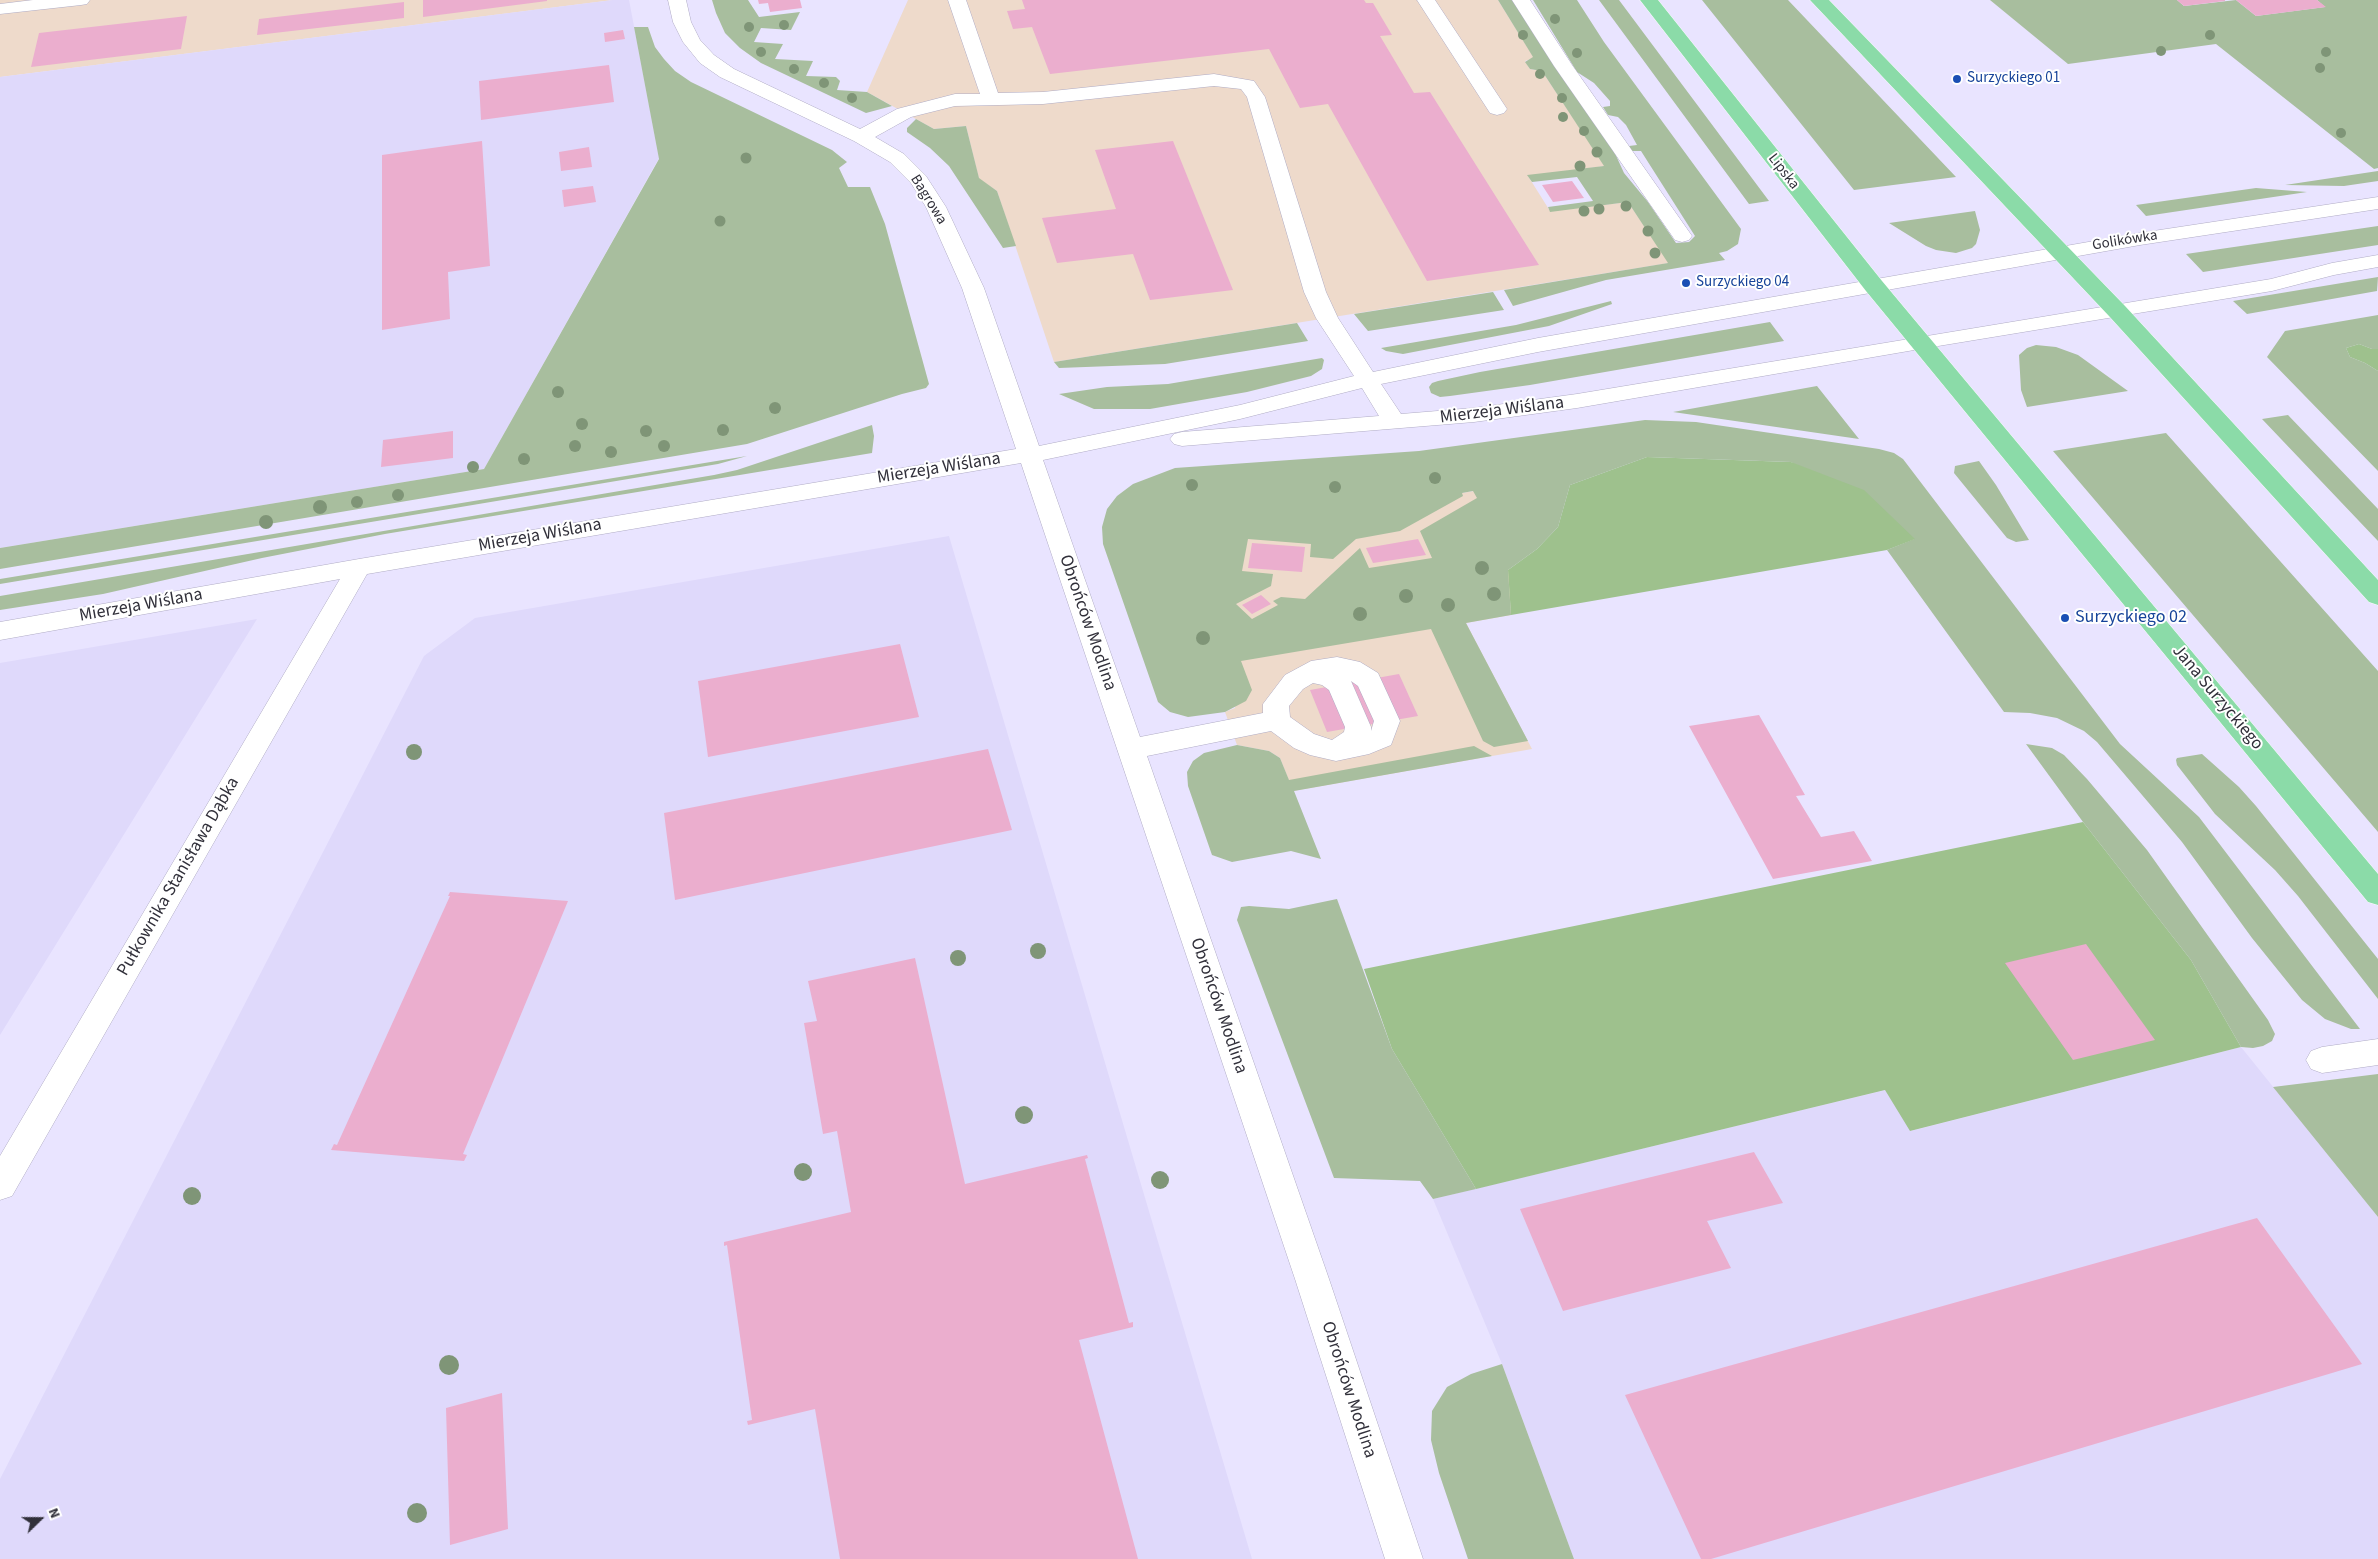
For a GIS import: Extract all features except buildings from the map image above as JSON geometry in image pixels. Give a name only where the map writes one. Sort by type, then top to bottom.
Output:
[{"type":"main road","name":"Lipska","points":[[1650,0],[1920,342]]},
{"type":"main road","points":[[1819,0],[2062,252],[2378,596]]},
{"type":"main road","name":"Jana Surzyckiego","points":[[1920,342],[2378,894]]},
{"type":"street","points":[[0,10],[81,0]]},
{"type":"street","name":"Bagrowa","points":[[677,0],[682,22],[692,42],[707,59],[727,73],[861,137],[896,158],[919,180],[936,207],[973,288],[1030,454]]},
{"type":"street","points":[[957,0],[991,99]]},
{"type":"street","points":[[1426,0],[1497,109]]},
{"type":"street","points":[[1521,0],[1563,66],[1682,236]]},
{"type":"street","points":[[861,137],[904,113],[955,100],[1043,98],[1214,80],[1247,85],[1256,97],[1315,292],[1328,318],[1395,422]]},
{"type":"street","name":"Golikówka","points":[[1874,286],[2062,252],[2378,204]]},
{"type":"street","points":[[1920,342],[2272,285],[2332,269],[2378,261]]},
{"type":"street","name":"Mierzeja Wiślana","points":[[0,631],[359,567],[1080,446],[1240,412],[1368,380],[1538,345],[1874,286]]},
{"type":"street","name":"Mierzeja Wiślana","points":[[1080,446],[1395,422],[1577,402],[1920,342]]},
{"type":"street","name":"Obrońców Modlina","points":[[1030,454],[1312,1279],[1404,1559]]},
{"type":"street","name":"Pułkownika Stanisława Dąbka","points":[[0,1186],[359,567]]},
{"type":"street","points":[[1306,674],[1321,674],[1331,678],[1340,685],[1358,726],[1356,737],[1336,752],[1304,741],[1287,730],[1277,720],[1276,704],[1294,682],[1306,674]]},
{"type":"street","points":[[1130,749],[1277,720]]},
{"type":"street","points":[[2322,1060],[2378,1052]]},
{"type":"shaded area","points":[[0,0],[613,0],[0,77]]},
{"type":"shaded area","points":[[613,0],[629,0],[659,158],[484,469],[0,548],[0,77]]},
{"type":"shaded area","points":[[908,0],[1498,0],[1534,58],[1525,61],[1530,69],[1542,71],[1605,166],[1528,176],[1550,211],[1628,202],[1669,263],[1054,362],[997,191],[979,179],[966,126],[934,129],[867,92]]},
{"type":"shaded area","points":[[1504,486],[1511,615],[1466,623],[1532,749],[1293,791],[1280,758],[1269,751],[1237,745],[1225,712],[1235,708],[1241,661],[1196,537]]},
{"type":"shaded area","points":[[949,536],[1252,1559],[0,1559],[0,1479],[424,656],[475,618]]},
{"type":"shaded area","points":[[257,619],[0,1035],[0,663]]},
{"type":"shaded area","points":[[2241,1047],[2378,1217],[2378,1559],[1574,1559],[1502,1364],[1433,1199],[1886,1090],[1911,1131]]},
{"type":"green space","points":[[712,0],[748,0],[759,17],[800,12],[791,30],[761,28],[754,42],[783,44],[775,59],[813,61],[806,76],[836,77],[840,81],[837,90],[867,92],[892,106],[866,113],[761,63],[740,48],[725,33]]},
{"type":"green space","points":[[1498,0],[1512,0],[1613,149],[1624,173],[1648,202],[1676,243],[1689,242],[1695,236],[1641,151],[1631,151],[1629,146],[1637,145],[1626,125],[1618,117],[1608,115],[1603,107],[1610,106],[1610,101],[1594,83],[1577,72],[1533,0],[1577,0],[1604,42],[1741,229],[1738,244],[1727,251],[1719,253],[1725,260],[1606,280],[1513,306],[1504,290],[1668,263],[1628,202],[1550,212],[1548,207],[1593,201],[1577,177],[1532,182],[1527,175],[1604,166],[1542,71],[1530,69],[1525,62],[1533,57]]},
{"type":"green space","points":[[1599,0],[1619,0],[1769,201],[1749,204]]},
{"type":"green space","points":[[1702,0],[1788,0],[1956,177],[1854,190]]},
{"type":"green space","points":[[1990,0],[2177,0],[2184,6],[2236,0],[2256,16],[2325,7],[2317,0],[2378,0],[2378,168],[2374,169],[2216,44],[2068,64]]},
{"type":"green space","points":[[634,27],[648,27],[655,47],[664,59],[675,71],[691,82],[832,150],[847,162],[839,168],[848,187],[870,187],[885,224],[929,384],[926,388],[747,444],[0,569],[0,548],[484,469],[659,159]]},
{"type":"green space","points":[[916,119],[934,129],[966,126],[979,178],[997,191],[1016,246],[1003,248],[949,166],[930,148],[907,132],[907,128]]},
{"type":"green space","points":[[2378,171],[2378,181],[2344,186],[2285,185]]},
{"type":"green space","points":[[2256,188],[2307,192],[2146,216],[2136,205]]},
{"type":"green space","points":[[1975,211],[1980,230],[1976,244],[1972,248],[1956,253],[1936,250],[1926,246],[1889,223]]},
{"type":"green space","points":[[2378,226],[2378,245],[2203,272],[2186,254]]},
{"type":"green space","points":[[2378,277],[2377,291],[2247,314],[2233,301]]},
{"type":"green space","points":[[1493,292],[1504,310],[1368,331],[1354,314]]},
{"type":"green space","points":[[1611,301],[1612,304],[1549,326],[1403,354],[1386,351],[1381,348],[1516,325]]},
{"type":"green space","points":[[2378,315],[2378,349],[2372,349],[2359,344],[2346,348],[2350,357],[2378,371],[2378,471],[2267,357],[2285,331]]},
{"type":"green space","points":[[1770,322],[1784,341],[1530,385],[1450,396],[1440,397],[1431,393],[1429,387],[1432,383],[1438,381],[1480,372]]},
{"type":"green space","points":[[1297,323],[1308,341],[1165,364],[1059,368],[1054,362]]},
{"type":"green space","points":[[2359,344],[2372,349],[2378,349],[2378,371],[2350,357],[2346,348]]},
{"type":"green space","points":[[2036,345],[2056,347],[2078,355],[2128,391],[2027,407],[2021,390],[2019,355],[2027,348]]},
{"type":"green space","points":[[1322,358],[1324,360],[1322,369],[1311,376],[1247,392],[1150,409],[1094,409],[1059,394],[1107,387],[1168,384]]},
{"type":"green space","points":[[1817,386],[1859,439],[1673,412]]},
{"type":"green space","points":[[2288,415],[2378,509],[2378,541],[2262,419]]},
{"type":"green space","points":[[1645,420],[1696,422],[1879,449],[1894,453],[1903,459],[2120,744],[2199,817],[2360,1029],[2351,1029],[2325,1019],[2302,1000],[2252,938],[2182,842],[2097,742],[2084,731],[2057,718],[2030,713],[2004,712],[1887,550],[1914,539],[1791,462],[1647,457],[1570,485],[1558,527],[1537,549],[1508,570],[1511,615],[1466,623],[1528,741],[1494,747],[1483,741],[1431,629],[1241,661],[1252,690],[1246,701],[1225,712],[1188,717],[1170,712],[1158,702],[1103,544],[1102,527],[1107,509],[1117,496],[1133,484],[1175,468],[1419,451]],"holes":[[[1473,491],[1477,498],[1420,531],[1432,558],[1369,568],[1360,548],[1305,599],[1281,597],[1273,601],[1278,605],[1252,619],[1236,604],[1271,586],[1273,574],[1242,571],[1248,539],[1311,544],[1310,557],[1333,559],[1356,539],[1400,531],[1463,496],[1462,493]]]},
{"type":"green space","points":[[872,425],[874,436],[872,453],[385,534],[262,558],[103,594],[0,610],[0,596],[714,475],[737,470]]},
{"type":"green space","points":[[2166,433],[2378,671],[2378,832],[2053,451]]},
{"type":"green space","points":[[747,456],[718,464],[0,584],[0,579]]},
{"type":"green space","points":[[1647,457],[1791,462],[1864,490],[1915,539],[1887,550],[1511,615],[1508,570],[1537,549],[1558,527],[1570,485]]},
{"type":"green space","points":[[1979,461],[1996,485],[2029,540],[2016,542],[2007,538],[1954,473],[1955,466]]},
{"type":"green space","points":[[2026,744],[2052,748],[2064,755],[2087,779],[2147,850],[2268,1020],[2275,1034],[2272,1041],[2263,1046],[2253,1048],[2241,1047],[2191,960],[2083,822]]},
{"type":"green space","points":[[1237,745],[1269,751],[1280,758],[1289,780],[1474,746],[1492,756],[1294,791],[1321,859],[1291,851],[1232,862],[1212,855],[1188,786],[1187,772],[1193,761],[1204,753]]},
{"type":"green space","points":[[2202,754],[2239,787],[2256,806],[2378,959],[2378,999],[2298,896],[2275,870],[2215,814],[2177,765],[2177,758]]},
{"type":"green space","points":[[2083,822],[2191,960],[2241,1047],[1910,1131],[1885,1090],[1476,1189],[1392,1049],[1364,969]]},
{"type":"green space","points":[[1337,899],[1392,1049],[1476,1189],[1433,1199],[1420,1181],[1334,1178],[1237,920],[1241,907],[1289,909]]},
{"type":"green space","points":[[2378,1074],[2378,1217],[2273,1087]]},
{"type":"green space","points":[[1502,1364],[1574,1559],[1468,1559],[1439,1473],[1431,1440],[1432,1411],[1447,1387],[1471,1374]]},
{"type":"place","name":"Surzyckiego 01","points":[[1957,79]]},
{"type":"place","name":"Surzyckiego 04","points":[[1686,283]]},
{"type":"place","name":"Surzyckiego 02","points":[[2065,618]]}]
